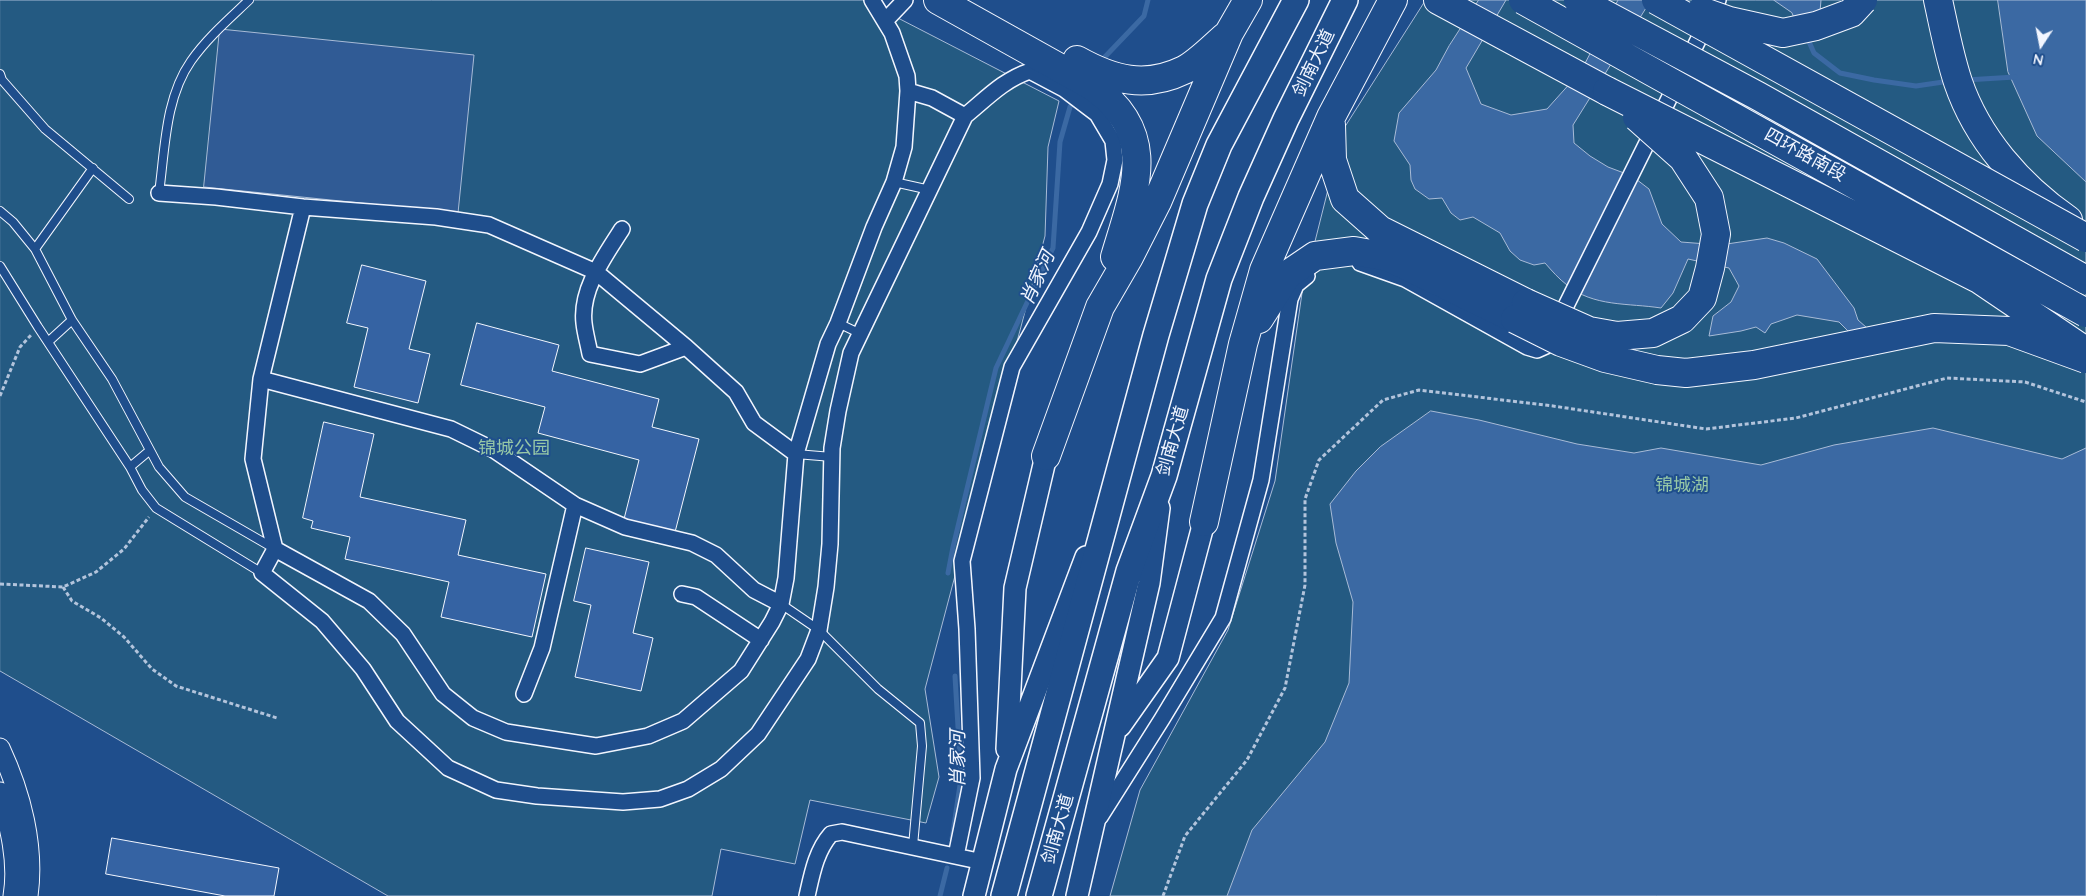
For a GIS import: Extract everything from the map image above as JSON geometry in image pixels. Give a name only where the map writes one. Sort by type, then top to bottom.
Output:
[{"type":"highway","points":[[938,0],[1086,88],[1106,96],[1127,122],[1133,137],[1138,164],[1132,200],[1100,307],[1046,456]]},
{"type":"highway","points":[[968,0],[1086,88],[1128,80],[1154,80],[1185,70],[1230,33]]},
{"type":"highway","points":[[1100,307],[1129,257],[1157,202],[1230,33],[1248,0]]},
{"type":"highway","name":"剑南大道","points":[[1004,896],[1123,459],[1195,204],[1219,145],[1296,0]]},
{"type":"highway","name":"剑南大道","points":[[1039,896],[1129,571],[1164,476],[1190,378],[1223,270],[1251,197],[1345,0]]},
{"type":"highway","points":[[1204,522],[1243,344],[1264,270],[1330,118],[1393,0]]},
{"type":"highway","points":[[1438,0],[1607,91],[1978,279],[2071,340],[2086,353]]},
{"type":"highway","name":"四环路南段","points":[[1523,0],[2086,313]]},
{"type":"highway","name":"四环路南段","points":[[1578,0],[1758,96],[2086,280]]},
{"type":"highway","points":[[1656,0],[2086,238]]},
{"type":"highway","points":[[1673,0],[1729,21],[1783,33],[1816,26],[1851,13],[1863,0]]},
{"type":"highway","points":[[1938,0],[1958,81],[1970,111],[1985,139],[2027,186],[2086,232]]},
{"type":"highway","points":[[1243,344],[1288,275],[1315,256],[1354,251],[1388,257],[1521,311],[1589,331],[1617,336],[1653,333],[1682,319],[1702,298],[1710,268],[1716,234],[1709,198],[1683,158],[1607,91]]},
{"type":"highway","points":[[1330,118],[1332,160],[1346,199],[1380,230],[1521,311],[1561,342],[1605,358],[1657,370],[1686,373],[1754,365],[1934,328],[2009,331],[2086,359]]},
{"type":"main road","points":[[1006,769],[1016,588],[1046,456]]},
{"type":"main road","points":[[974,896],[1006,769],[1123,459]]},
{"type":"main road","points":[[1077,896],[1149,583],[1164,476]]},
{"type":"main road","points":[[1113,737],[1168,658],[1204,522]]},
{"type":"street","points":[[274,549],[368,601],[403,634],[443,694],[473,718],[506,732],[596,746],[648,736],[683,721],[741,671],[781,604],[786,578],[796,454],[828,344],[838,323],[874,227],[894,182],[904,148],[908,91],[907,76],[892,33],[872,0]]},
{"type":"street","points":[[885,21],[905,0]]},
{"type":"street","points":[[1093,826],[1162,719],[1223,618],[1261,480],[1272,420],[1284,331],[1290,299],[1296,285],[1318,267],[1338,261],[1357,261],[1406,279],[1527,347],[1537,350],[1546,346],[1718,0]]},
{"type":"street","points":[[303,207],[261,379],[253,459],[274,549],[262,573],[322,621],[363,669],[398,721],[448,768],[496,790],[546,797],[623,802],[660,799],[688,789],[720,768],[758,734],[808,659],[819,630],[830,544],[832,457],[844,382],[851,353],[965,116],[996,88],[1017,75],[1030,71],[1086,88],[1097,114],[1113,141],[1115,160],[1110,184],[1088,232],[1012,367],[962,562],[967,629],[972,778],[956,856]]},
{"type":"street","points":[[908,91],[932,98],[965,116]]},
{"type":"street","points":[[159,194],[216,197],[303,207],[436,217],[489,225],[596,272],[686,347],[736,392],[754,423],[796,454]]},
{"type":"street","points":[[622,229],[596,272],[588,292],[583,321],[590,354],[640,364],[686,347]]},
{"type":"street","points":[[261,379],[451,429],[494,450],[575,505],[625,527],[692,543],[716,555],[754,590],[781,604]]},
{"type":"street","points":[[524,694],[542,648],[575,505]]},
{"type":"street","points":[[682,594],[696,597],[761,640]]},
{"type":"street","points":[[0,748],[9,767],[21,805],[28,844],[28,896]]},
{"type":"street","points":[[0,792],[11,831],[14,859],[13,896]]},
{"type":"street","points":[[807,896],[812,873],[822,844],[831,834],[842,832],[983,862]]},
{"type":"lane","points":[[159,194],[171,108],[180,82],[190,62],[211,36],[249,0]]},
{"type":"lane","points":[[0,74],[2,80],[45,129],[129,199]]},
{"type":"lane","points":[[35,249],[93,168]]},
{"type":"lane","points":[[894,182],[930,190]]},
{"type":"lane","points":[[0,211],[13,222],[35,249],[72,320],[112,379],[159,467],[185,497],[274,549]]},
{"type":"lane","points":[[0,266],[38,328],[130,467],[142,490],[156,508],[262,573]]},
{"type":"lane","points":[[48,342],[72,320]]},
{"type":"lane","points":[[838,323],[860,334]]},
{"type":"lane","points":[[130,467],[149,451]]},
{"type":"lane","points":[[796,454],[832,457]]},
{"type":"lane","points":[[781,604],[819,630],[878,689],[920,723],[922,746],[920,785],[913,846]]},
{"type":"path","points":[[0,396],[20,347],[38,328]]},
{"type":"path","points":[[1163,896],[1185,836],[1247,760],[1285,688],[1305,585],[1305,499],[1319,460],[1383,400],[1418,390],[1553,406],[1706,429],[1796,418],[1947,378],[2025,382],[2086,402]]},
{"type":"path","points":[[0,584],[63,588],[96,572],[124,549],[156,508]]},
{"type":"path","points":[[63,588],[72,601],[101,618],[124,637],[152,669],[176,686],[277,718]]},
{"type":"green space","name":"锦城公园","points":[[0,0],[863,0],[1059,101],[1048,147],[1045,236],[925,689],[939,777],[926,823],[810,800],[795,864],[721,849],[712,896],[388,896],[0,671]]},
{"type":"green space","name":"锦城湖","points":[[1426,0],[2086,0],[2086,896],[1110,896],[1140,790],[1228,630],[1275,481],[1302,293],[1343,130]]},
{"type":"shaded area","points":[[1479,0],[1506,0],[1466,68],[1481,104],[1511,115],[1547,109],[1581,71],[1618,0],[1651,0],[1573,125],[1574,143],[1590,156],[1608,167],[1632,176],[1649,189],[1662,224],[1681,242],[1720,245],[1767,238],[1784,243],[1817,259],[1854,308],[1858,320],[1875,335],[1851,334],[1839,322],[1797,315],[1771,324],[1765,333],[1756,327],[1709,336],[1713,316],[1731,302],[1739,286],[1729,268],[1688,259],[1673,293],[1661,308],[1600,301],[1577,292],[1561,280],[1545,263],[1534,265],[1520,260],[1510,251],[1500,233],[1473,217],[1460,220],[1451,213],[1442,198],[1429,199],[1415,189],[1411,180],[1410,165],[1394,141],[1399,113],[1436,70]]},
{"type":"shaded area","points":[[1774,0],[1821,0],[1819,24],[1803,39],[1792,13]]},
{"type":"shaded area","points":[[1998,0],[2086,0],[2086,182],[2037,136],[2008,72]]},
{"type":"shaded area","points":[[220,29],[474,55],[458,213],[204,187]]},
{"type":"shaded area","name":"锦城湖","points":[[1431,411],[1479,420],[1577,444],[1634,453],[1661,448],[1761,465],[1834,445],[1933,428],[2062,459],[2086,448],[2086,896],[1227,896],[1252,830],[1325,742],[1349,683],[1353,602],[1336,543],[1330,504],[1356,471],[1380,447]]},
{"type":"building","points":[[362,265],[426,281],[409,349],[430,354],[418,403],[354,387],[368,328],[347,323]]},
{"type":"building","points":[[477,323],[559,345],[552,371],[659,399],[652,427],[699,439],[674,536],[623,523],[639,460],[538,433],[545,407],[461,385]]},
{"type":"building","points":[[324,422],[374,434],[360,497],[466,520],[458,555],[546,574],[532,637],[441,617],[449,582],[345,559],[350,537],[311,528],[313,521],[303,518]]},
{"type":"building","points":[[586,548],[649,562],[633,633],[653,638],[641,691],[575,677],[591,605],[574,601]]},
{"type":"building","points":[[112,838],[279,868],[274,896],[225,896],[106,874]]},
{"type":"waterway","name":"肖家河","points":[[1100,62],[1144,16],[1148,0]]},
{"type":"waterway","points":[[1806,35],[1814,53],[1840,73],[1916,86],[1950,81]]},
{"type":"waterway","points":[[1966,80],[2015,77]]},
{"type":"waterway","name":"肖家河","points":[[948,573],[996,368],[1053,248],[1060,142],[1070,107],[1075,100]]},
{"type":"waterway","name":"肖家河","points":[[952,839],[961,778],[955,676]]},
{"type":"waterway","name":"肖家河","points":[[940,896],[947,868]]}]
